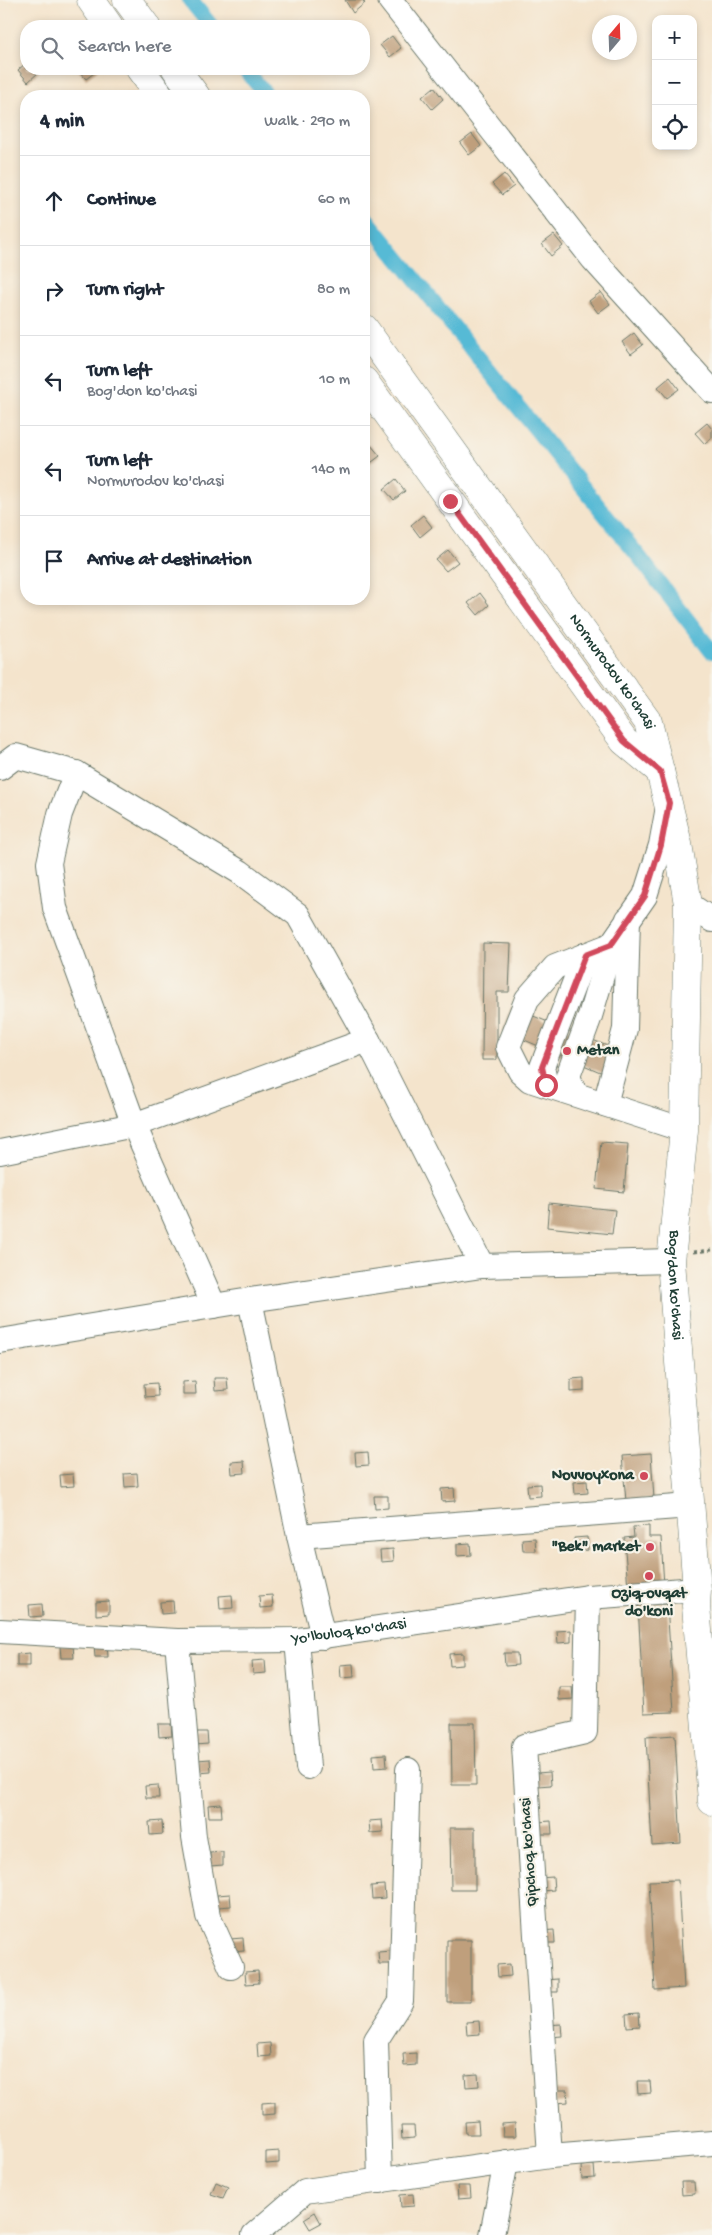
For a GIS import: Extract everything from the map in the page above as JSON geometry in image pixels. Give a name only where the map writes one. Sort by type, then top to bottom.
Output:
[{"type":"main road","points":[[90,0],[105,20]]},
{"type":"main road","points":[[127,0],[142,20]]},
{"type":"main road","points":[[144,75],[156,90]]},
{"type":"main road","points":[[180,75],[192,90]]},
{"type":"main road","name":"Normurodov ko'chasi","points":[[370,336],[648,722],[660,771]]},
{"type":"main road","name":"Normurodov ko'chasi","points":[[370,389],[624,741],[660,771]]},
{"type":"main road","name":"Bog'don ko'chasi","points":[[660,771],[669,803],[688,904],[684,1130],[671,1261],[684,1404],[690,1506],[702,1600],[712,1801]]},
{"type":"street","points":[[390,0],[593,259],[712,391]]},
{"type":"street","points":[[0,768],[16,756],[76,773],[240,872],[298,915],[368,1040],[482,1266]]},
{"type":"street","points":[[76,773],[60,814],[49,863],[55,908],[134,1125],[214,1306]]},
{"type":"street","points":[[669,803],[661,845],[645,896],[628,919],[584,955],[529,1063],[560,1088],[684,1130]]},
{"type":"street","points":[[688,904],[712,920]]},
{"type":"street","points":[[560,1088],[625,1029],[628,919]]},
{"type":"street","points":[[560,1088],[582,1080],[602,1022],[584,955]]},
{"type":"street","points":[[560,1088],[554,1070],[584,955]]},
{"type":"street","points":[[0,1152],[134,1125],[368,1040]]},
{"type":"street","points":[[0,1341],[250,1300],[482,1266],[671,1261]]},
{"type":"street","points":[[250,1300],[299,1536],[323,1637]]},
{"type":"street","points":[[299,1536],[690,1506]]},
{"type":"street","name":"Yo'lbuloq ko'chasi","points":[[0,1632],[177,1640],[297,1640],[588,1597],[702,1600]]},
{"type":"street","name":"Qipchoq ko'chasi","points":[[550,2156],[524,1746],[585,1732],[588,1597]]},
{"type":"street","points":[[177,1640],[194,1837],[208,1916],[230,1967]]},
{"type":"street","points":[[297,1640],[308,1767]]},
{"type":"street","points":[[380,2181],[376,2040],[401,2001],[408,1770]]},
{"type":"street","points":[[254,2235],[305,2191],[550,2156],[712,2144]]},
{"type":"street","points":[[492,2235],[506,2162]]},
{"type":"building","points":[[345,0],[362,0],[365,3],[353,13]]},
{"type":"building","points":[[392,36],[401,48],[390,57],[380,45]]},
{"type":"building","points":[[22,75],[36,75],[28,82]]},
{"type":"building","points":[[82,75],[91,75],[86,79]]},
{"type":"building","points":[[434,87],[443,99],[432,109],[422,97]]},
{"type":"building","points":[[472,134],[481,146],[469,155],[460,143]]},
{"type":"building","points":[[504,174],[514,186],[502,195],[492,184]]},
{"type":"building","points":[[554,235],[563,246],[551,256],[542,244]]},
{"type":"building","points":[[601,292],[610,304],[598,313],[589,301]]},
{"type":"building","points":[[634,333],[643,345],[631,354],[622,342]]},
{"type":"building","points":[[670,377],[679,389],[667,398],[658,387]]},
{"type":"building","points":[[707,423],[712,429],[712,438],[705,444],[695,433]]},
{"type":"building","points":[[370,444],[380,456],[370,464]]},
{"type":"building","points":[[396,479],[405,491],[394,500],[384,489]]},
{"type":"building","points":[[423,515],[432,527],[420,537],[411,525]]},
{"type":"building","points":[[448,550],[458,562],[446,571],[436,560]]},
{"type":"building","points":[[480,593],[489,605],[478,615],[468,603]]},
{"type":"building","points":[[483,943],[511,944],[509,992],[497,992],[497,1060],[482,1060]]},
{"type":"building","points":[[511,1007],[610,1047],[605,1074],[503,1031]]},
{"type":"building","points":[[601,1142],[628,1144],[624,1192],[596,1189]]},
{"type":"building","points":[[549,1203],[615,1210],[612,1234],[547,1227]]},
{"type":"building","points":[[214,1378],[227,1378],[228,1390],[215,1391]]},
{"type":"building","points":[[584,1378],[584,1391],[571,1392],[571,1379]]},
{"type":"building","points":[[195,1381],[196,1394],[183,1394],[183,1382]]},
{"type":"building","points":[[157,1383],[158,1396],[145,1397],[144,1384]]},
{"type":"building","points":[[368,1452],[369,1465],[356,1466],[355,1453]]},
{"type":"building","points":[[651,1454],[654,1499],[626,1501],[622,1456]]},
{"type":"building","points":[[244,1461],[245,1473],[232,1474],[231,1462]]},
{"type":"building","points":[[137,1473],[138,1486],[125,1487],[124,1474]]},
{"type":"building","points":[[73,1474],[74,1486],[61,1487],[60,1475]]},
{"type":"building","points":[[587,1481],[588,1493],[575,1494],[574,1482]]},
{"type":"building","points":[[540,1484],[541,1496],[528,1497],[527,1485]]},
{"type":"building","points":[[454,1488],[455,1501],[442,1502],[441,1489]]},
{"type":"building","points":[[374,1496],[388,1496],[388,1508],[375,1509]]},
{"type":"building","points":[[649,1526],[649,1537],[661,1537],[664,1586],[628,1588],[624,1538],[634,1537],[633,1527]]},
{"type":"building","points":[[587,1537],[588,1550],[575,1551],[574,1538]]},
{"type":"building","points":[[535,1538],[536,1551],[523,1551],[522,1539]]},
{"type":"building","points":[[470,1543],[471,1555],[457,1556],[457,1544]]},
{"type":"building","points":[[393,1549],[394,1561],[381,1562],[380,1550]]},
{"type":"building","points":[[232,1595],[233,1608],[220,1609],[219,1596]]},
{"type":"building","points":[[272,1595],[273,1607],[260,1608],[259,1596]]},
{"type":"building","points":[[109,1601],[109,1614],[96,1615],[96,1602]]},
{"type":"building","points":[[173,1601],[174,1613],[161,1614],[160,1602]]},
{"type":"building","points":[[42,1604],[43,1616],[30,1617],[29,1605]]},
{"type":"building","points":[[667,1604],[674,1712],[644,1713],[638,1605]]},
{"type":"building","points":[[571,1630],[571,1642],[558,1643],[557,1631]]},
{"type":"building","points":[[107,1644],[108,1657],[95,1657],[94,1645]]},
{"type":"building","points":[[73,1645],[74,1658],[61,1658],[60,1646]]},
{"type":"building","points":[[30,1653],[30,1666],[17,1666],[17,1654]]},
{"type":"building","points":[[463,1653],[463,1665],[450,1666],[449,1654]]},
{"type":"building","points":[[504,1653],[517,1653],[518,1665],[505,1666]]},
{"type":"building","points":[[265,1660],[266,1673],[253,1674],[252,1661]]},
{"type":"building","points":[[353,1664],[354,1677],[341,1678],[340,1665]]},
{"type":"building","points":[[559,1687],[572,1687],[573,1699],[559,1700]]},
{"type":"building","points":[[451,1723],[475,1723],[476,1785],[452,1785]]},
{"type":"building","points":[[158,1724],[171,1724],[172,1736],[159,1737]]},
{"type":"building","points":[[194,1732],[207,1732],[208,1744],[195,1745]]},
{"type":"building","points":[[675,1735],[681,1843],[652,1845],[646,1737]]},
{"type":"building","points":[[386,1754],[387,1767],[374,1768],[373,1755]]},
{"type":"building","points":[[210,1759],[211,1772],[198,1773],[197,1760]]},
{"type":"building","points":[[550,1772],[551,1785],[538,1786],[537,1773]]},
{"type":"building","points":[[158,1785],[159,1798],[146,1798],[145,1786]]},
{"type":"building","points":[[221,1804],[222,1817],[209,1817],[208,1805]]},
{"type":"building","points":[[382,1820],[383,1832],[370,1833],[369,1821]]},
{"type":"building","points":[[162,1821],[163,1834],[150,1835],[149,1822]]},
{"type":"building","points":[[551,1821],[552,1834],[539,1834],[538,1822]]},
{"type":"building","points":[[450,1828],[475,1828],[475,1890],[451,1890]]},
{"type":"building","points":[[223,1852],[223,1865],[210,1866],[210,1853]]},
{"type":"building","points":[[553,1877],[554,1890],[541,1891],[540,1878]]},
{"type":"building","points":[[678,1880],[684,1988],[655,1990],[649,1881]]},
{"type":"building","points":[[384,1885],[385,1898],[372,1899],[371,1886]]},
{"type":"building","points":[[230,1894],[231,1906],[218,1907],[217,1895]]},
{"type":"building","points":[[554,1930],[555,1943],[542,1943],[541,1931]]},
{"type":"building","points":[[243,1938],[244,1951],[231,1952],[230,1939]]},
{"type":"building","points":[[447,1940],[471,1940],[471,2002],[447,2002]]},
{"type":"building","points":[[391,1951],[392,1964],[379,1964],[378,1952]]},
{"type":"building","points":[[510,1964],[511,1976],[498,1977],[497,1965]]},
{"type":"building","points":[[258,1971],[259,1983],[246,1984],[245,1972]]},
{"type":"building","points":[[558,1979],[558,1992],[545,1992],[544,1980]]},
{"type":"building","points":[[639,2013],[640,2026],[627,2027],[626,2014]]},
{"type":"building","points":[[479,2021],[480,2034],[467,2035],[466,2022]]},
{"type":"building","points":[[561,2024],[562,2036],[549,2037],[548,2025]]},
{"type":"building","points":[[270,2043],[271,2056],[258,2057],[257,2044]]},
{"type":"building","points":[[416,2053],[416,2065],[404,2066],[403,2054]]},
{"type":"building","points":[[478,2074],[479,2086],[466,2087],[465,2075]]},
{"type":"building","points":[[637,2081],[650,2081],[651,2093],[638,2094]]},
{"type":"building","points":[[554,2090],[567,2090],[568,2102],[555,2103]]},
{"type":"building","points":[[275,2102],[275,2114],[262,2115],[262,2103]]},
{"type":"building","points":[[478,2121],[479,2134],[466,2134],[465,2122]]},
{"type":"building","points":[[515,2123],[516,2136],[503,2136],[502,2124]]},
{"type":"building","points":[[401,2126],[414,2126],[415,2138],[402,2139]]},
{"type":"building","points":[[279,2151],[279,2163],[266,2164],[266,2152]]},
{"type":"building","points":[[594,2165],[595,2178],[582,2179],[581,2166]]},
{"type":"building","points":[[216,2182],[228,2187],[223,2198],[211,2194]]},
{"type":"building","points":[[681,2182],[694,2182],[695,2194],[682,2195]]},
{"type":"building","points":[[457,2186],[470,2186],[471,2198],[458,2199]]},
{"type":"building","points":[[413,2194],[414,2206],[401,2207],[400,2195]]},
{"type":"building","points":[[315,2212],[321,2223],[310,2229],[304,2219]]},
{"type":"waterway","points":[[190,0],[206,20]]},
{"type":"waterway","points":[[250,75],[262,90]]},
{"type":"waterway","points":[[370,223],[640,558],[712,652]]},
{"type":"place","name":"Metan","points":[[567,1051]]},
{"type":"place","name":"Novvoyxona","points":[[644,1476]]},
{"type":"place","name":"\"Bek\" market","points":[[650,1547]]},
{"type":"place","name":"Oziq-ovqat do'koni","points":[[649,1576]]},
{"type":"route","points":[[450,501],[624,741],[660,771],[669,803],[661,845],[645,896],[611,945],[585,955],[542,1067],[546,1085]]}]
